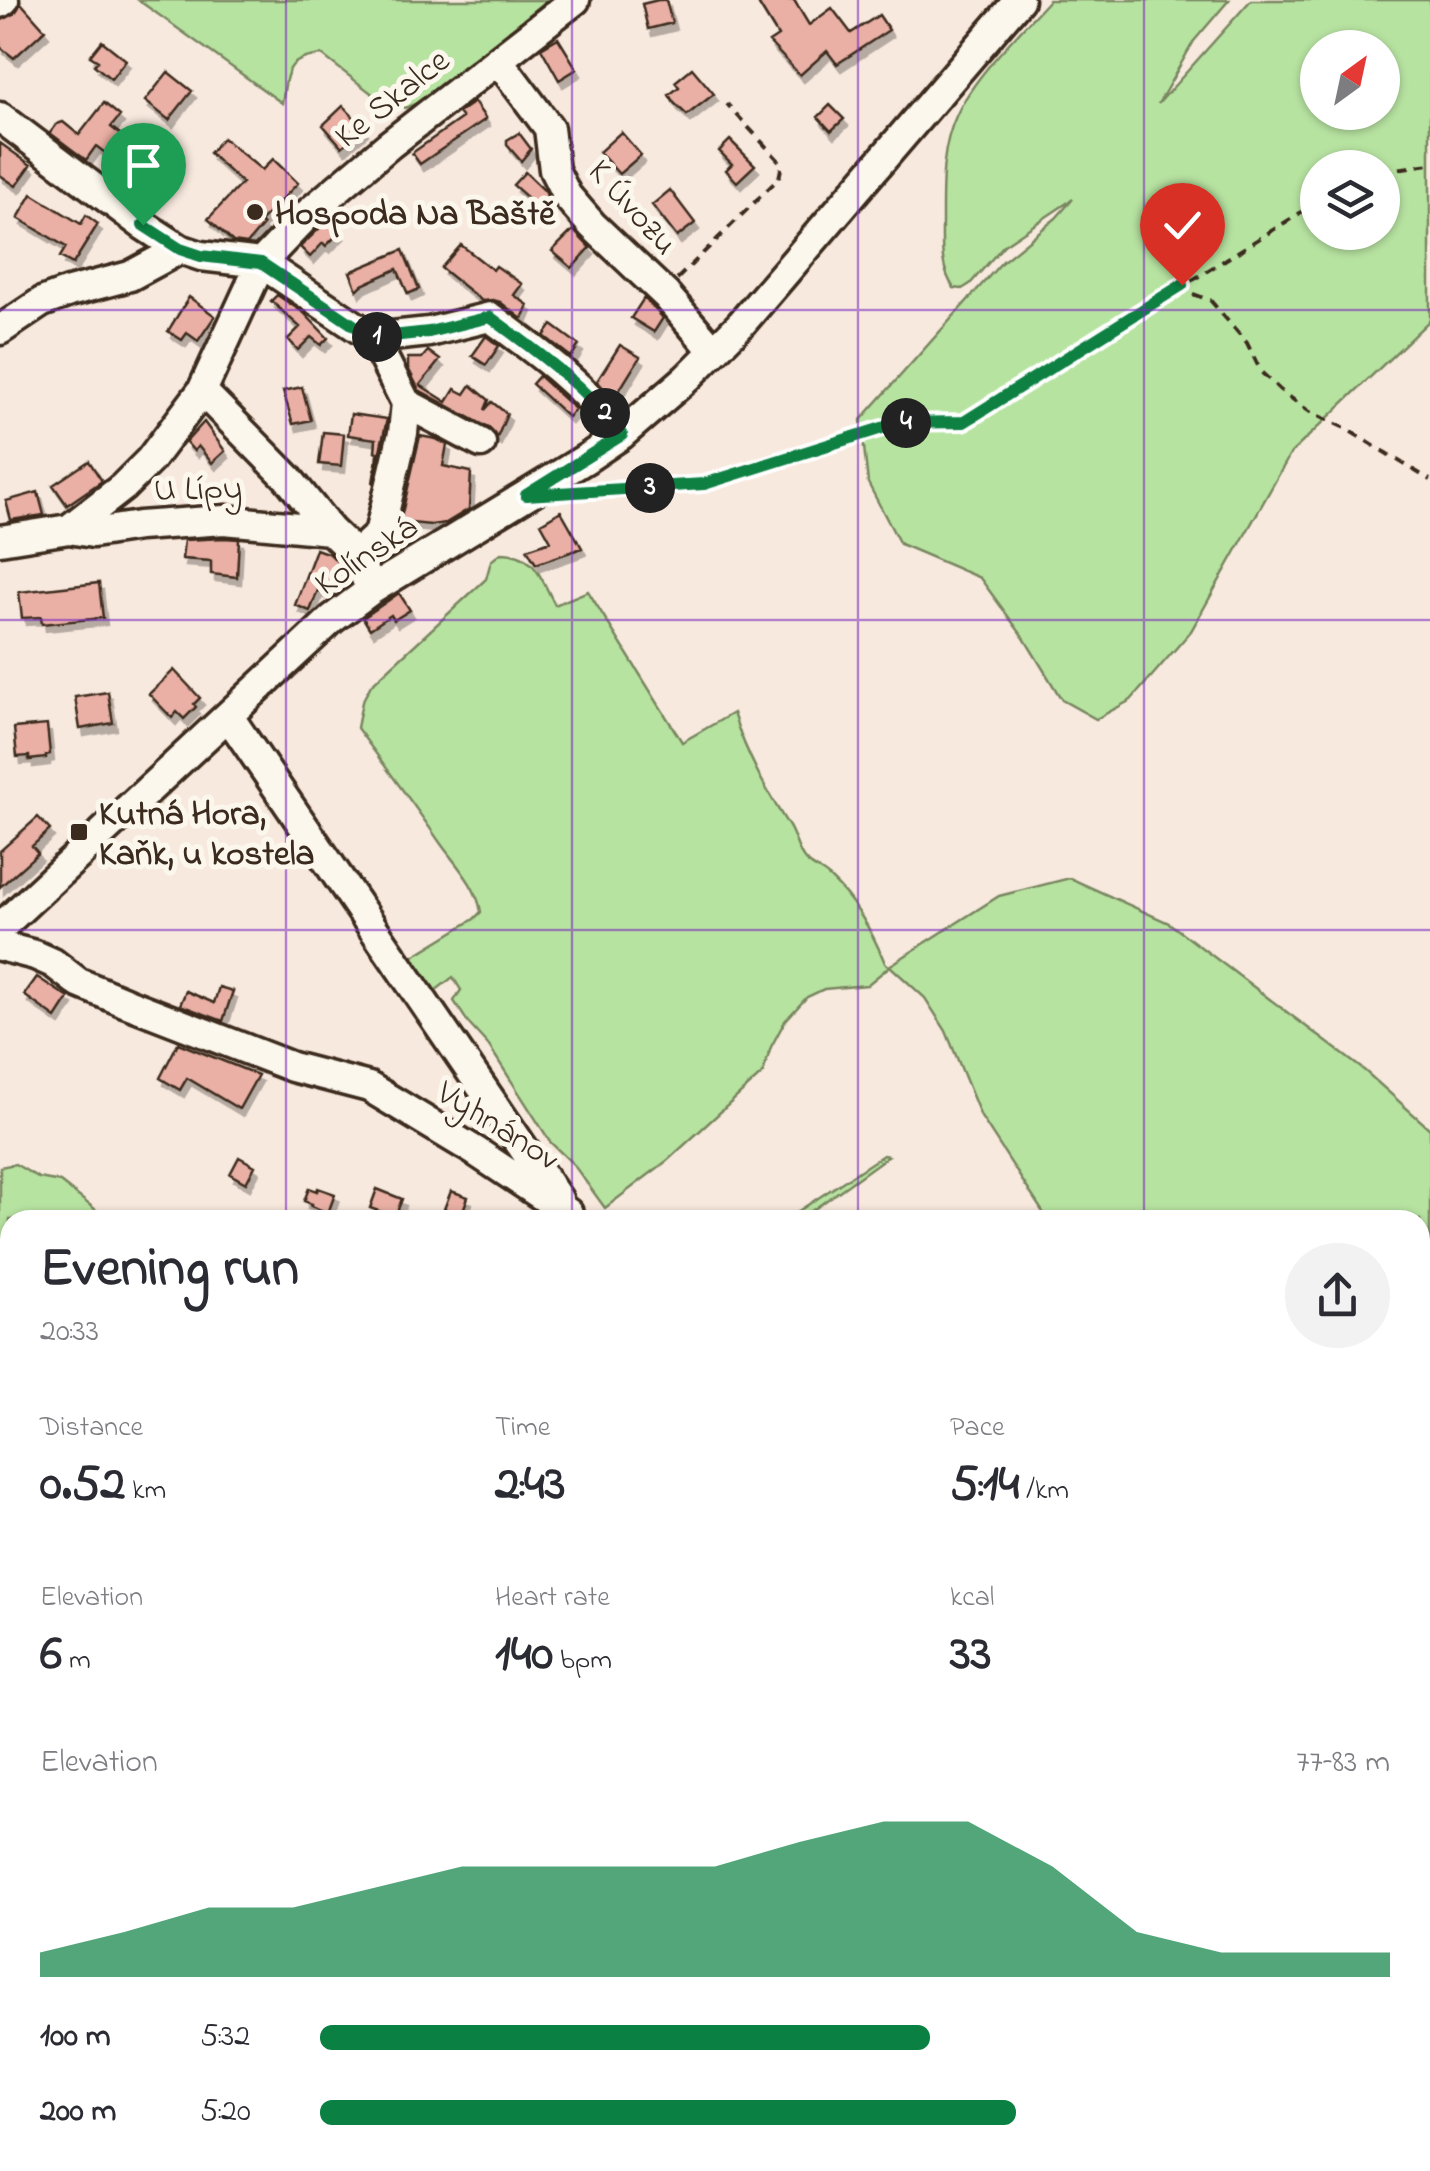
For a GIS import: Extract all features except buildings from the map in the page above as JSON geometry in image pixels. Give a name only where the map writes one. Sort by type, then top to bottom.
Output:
[{"type":"street","name":"Ke Skalce","points":[[68,529],[124,487],[150,460],[202,391],[261,263],[374,157],[576,0]]},
{"type":"street","name":"Kolínská","points":[[0,928],[332,619],[371,590],[622,435],[687,378],[741,324],[1019,0]]},
{"type":"street","name":"K Úvozu","points":[[498,60],[549,128],[554,170],[567,196],[592,226],[666,295],[714,350]]},
{"type":"street","points":[[0,117],[180,249],[201,256],[261,263],[373,338],[406,404],[403,433],[378,534],[356,555]]},
{"type":"street","points":[[0,330],[42,302],[130,276],[180,249]]},
{"type":"street","points":[[373,338],[429,332],[490,317],[570,379],[604,411],[622,435]]},
{"type":"street","name":"U Lípy","points":[[202,391],[288,478],[356,555],[371,590]]},
{"type":"street","points":[[406,404],[481,443]]},
{"type":"street","name":"U Lípy","points":[[0,540],[68,529],[93,534],[139,526],[224,520],[330,530]]},
{"type":"street","name":"Vyhnánov","points":[[229,717],[565,1210]]},
{"type":"street","name":"Vyhnánov","points":[[0,946],[35,954],[78,982],[182,1024],[292,1066],[369,1087],[475,1151],[560,1210]]},
{"type":"path","name":"K Úvozu","points":[[666,295],[680,274],[778,178],[782,164],[727,104]]},
{"type":"path","points":[[1400,168],[1430,164]]},
{"type":"path","points":[[565,493],[704,484],[898,423],[964,422],[1300,213]]},
{"type":"path","points":[[1176,288],[1210,300],[1247,344],[1260,372],[1280,390],[1310,412],[1345,428],[1430,480]]},
{"type":"green space","points":[[138,0],[547,0],[437,95],[405,108],[375,96],[322,55],[301,60],[290,68],[282,103]]},
{"type":"green space","points":[[1049,0],[1229,0],[1194,41],[1158,104],[1251,0],[1430,0],[1430,320],[1291,453],[1191,631],[1131,700],[1096,719],[1062,700],[1024,638],[980,578],[900,544],[868,483],[861,420],[1002,262],[1073,199],[1004,245],[970,284],[954,288],[949,281],[942,238],[948,140],[965,99],[999,54]]},
{"type":"green space","points":[[501,553],[522,557],[536,569],[555,605],[588,591],[682,742],[733,713],[757,771],[802,856],[848,897],[889,966],[999,896],[1070,878],[1169,923],[1365,1071],[1430,1129],[1430,1210],[1041,1210],[981,1117],[946,1031],[925,998],[890,966],[867,985],[824,989],[807,997],[785,1021],[763,1073],[668,1160],[605,1208],[573,1164],[551,1143],[489,1046],[469,1024],[454,1001],[461,990],[453,977],[435,991],[412,957],[474,919],[481,912],[479,902],[465,876],[357,728],[362,702],[371,685],[486,579],[491,561]]},
{"type":"green space","points":[[883,1155],[888,1156],[813,1210],[800,1210]]},
{"type":"green space","points":[[15,1164],[39,1178],[60,1182],[96,1210],[0,1210],[0,1167]]},
{"type":"place","name":"Hospoda Na Baště","points":[[255,212]]},
{"type":"place","name":"Kutná Hora, Kaňk, u kostela","points":[[79,832]]},
{"type":"route","points":[[143,225],[180,249],[201,256],[261,263],[373,338],[429,332],[490,317],[570,379],[604,411],[622,435],[526,495],[704,484],[898,423],[964,422],[1182,285]]}]
